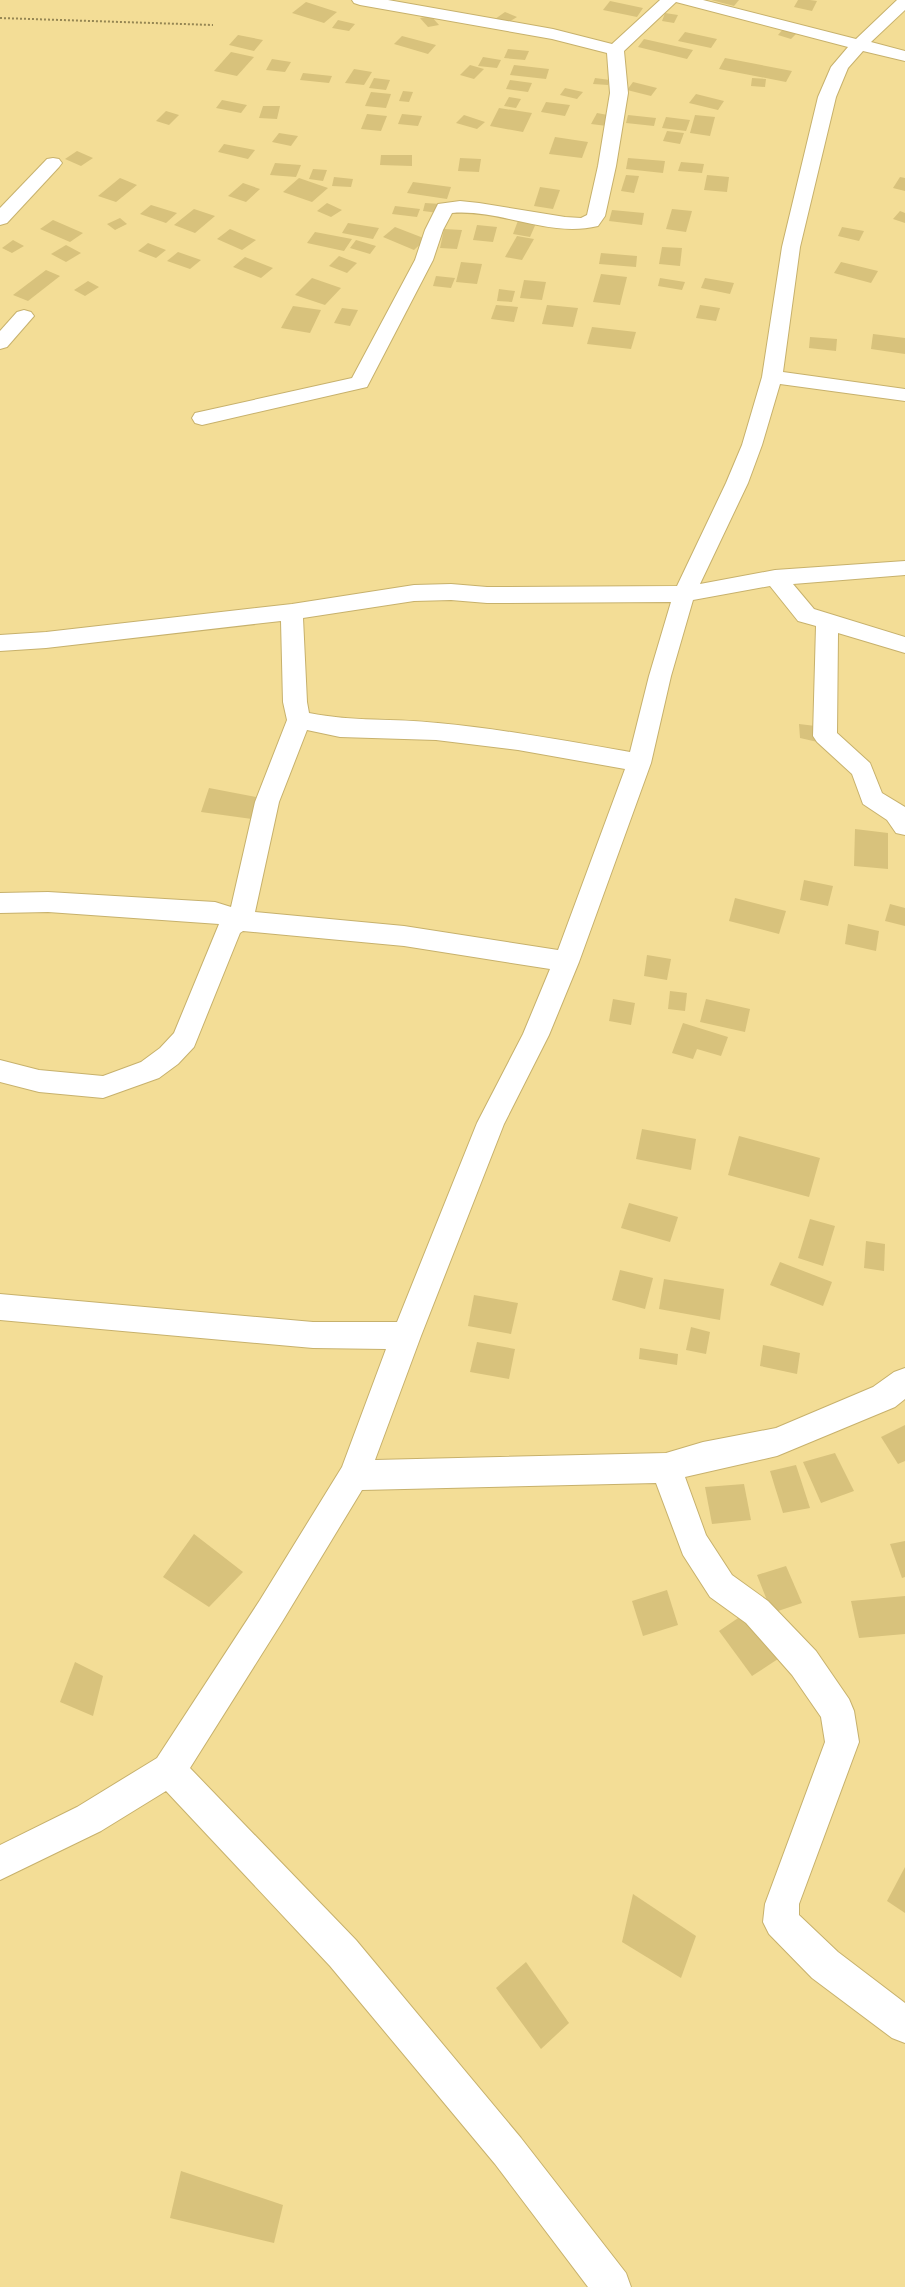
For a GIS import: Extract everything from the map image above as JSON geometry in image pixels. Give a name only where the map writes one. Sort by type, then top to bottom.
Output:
[{"type":"street","points":[[360,0],[552,34],[615,50]]},
{"type":"street","points":[[615,50],[670,0]]},
{"type":"street","points":[[683,0],[905,56]]},
{"type":"street","points":[[0,1863],[89,1819],[169,1770],[271,1611],[354,1475],[406,1336],[491,1123],[536,1035],[566,962],[639,763],[660,676],[684,594],[737,483],[752,445],[772,377],[791,246],[827,97],[840,67],[860,44],[905,2]]},
{"type":"street","points":[[202,418],[360,382],[424,260],[434,230],[445,208],[486,210],[581,224],[591,222],[596,216],[607,166],[618,92],[615,50]]},
{"type":"street","points":[[0,219],[53,163]]},
{"type":"street","points":[[0,343],[24,316]]},
{"type":"street","points":[[772,377],[905,395]]},
{"type":"street","points":[[0,643],[46,640],[292,612],[414,593],[450,592],[487,595],[684,594],[775,578],[905,568]]},
{"type":"street","points":[[775,578],[806,615],[905,645]]},
{"type":"street","points":[[240,921],[267,802],[299,720],[295,702],[292,612]]},
{"type":"street","points":[[827,622],[824,736],[862,769],[872,798],[896,813],[905,826]]},
{"type":"street","points":[[299,720],[340,728],[436,731],[518,741],[639,763]]},
{"type":"street","points":[[0,903],[48,902],[215,912],[240,921],[329,927],[512,951],[566,962]]},
{"type":"street","points":[[0,1071],[39,1081],[103,1087],[150,1070],[169,1056],[185,1039],[230,926],[240,921]]},
{"type":"street","points":[[0,1307],[313,1335],[406,1336]]},
{"type":"street","points":[[354,1475],[666,1468],[703,1457],[777,1442],[884,1397],[905,1382]]},
{"type":"street","points":[[666,1468],[694,1544],[721,1586],[757,1612],[804,1663],[837,1711],[842,1742],[782,1904],[781,1922],[825,1965],[905,2025]]},
{"type":"street","points":[[169,1770],[343,1953],[508,2151],[612,2287]]},
{"type":"path","points":[[0,18],[213,24]]},
{"type":"building","points":[[711,0],[739,0],[734,6]]},
{"type":"building","points":[[798,0],[817,1],[812,11],[794,7]]},
{"type":"building","points":[[610,1],[643,8],[637,17],[603,10]]},
{"type":"building","points":[[306,2],[337,12],[324,23],[292,13]]},
{"type":"building","points":[[505,12],[517,17],[507,23],[495,19]]},
{"type":"building","points":[[665,13],[678,15],[674,23],[662,21]]},
{"type":"building","points":[[431,16],[439,25],[428,27],[420,18]]},
{"type":"building","points":[[338,20],[355,24],[349,31],[332,28]]},
{"type":"building","points":[[784,28],[798,32],[791,39],[778,35]]},
{"type":"building","points":[[685,32],[717,39],[711,48],[678,41]]},
{"type":"building","points":[[238,35],[263,40],[254,51],[229,45]]},
{"type":"building","points":[[402,36],[436,45],[428,54],[394,44]]},
{"type":"building","points":[[644,39],[693,50],[687,59],[638,47]]},
{"type":"building","points":[[508,49],[529,51],[525,60],[504,58]]},
{"type":"building","points":[[231,52],[254,57],[237,76],[214,71]]},
{"type":"building","points":[[483,57],[501,60],[497,68],[478,66]]},
{"type":"building","points":[[725,58],[792,71],[786,82],[719,69]]},
{"type":"building","points":[[272,59],[291,62],[285,72],[266,70]]},
{"type":"building","points":[[470,65],[484,69],[474,79],[460,75]]},
{"type":"building","points":[[514,65],[549,69],[546,79],[510,75]]},
{"type":"building","points":[[354,69],[372,72],[364,85],[345,83]]},
{"type":"building","points":[[303,73],[332,76],[329,83],[300,80]]},
{"type":"building","points":[[374,78],[390,80],[386,90],[369,88]]},
{"type":"building","points":[[595,78],[610,80],[608,85],[593,84]]},
{"type":"building","points":[[752,78],[766,79],[765,87],[751,86]]},
{"type":"building","points":[[510,80],[532,83],[528,92],[506,89]]},
{"type":"building","points":[[633,82],[657,88],[651,96],[627,90]]},
{"type":"building","points":[[565,88],[583,92],[577,99],[560,95]]},
{"type":"building","points":[[403,91],[413,92],[409,102],[399,101]]},
{"type":"building","points":[[371,92],[391,94],[386,108],[365,106]]},
{"type":"building","points":[[696,94],[724,101],[718,110],[689,103]]},
{"type":"building","points":[[509,97],[521,99],[516,108],[504,106]]},
{"type":"building","points":[[222,100],[247,105],[241,113],[216,108]]},
{"type":"building","points":[[546,102],[570,105],[565,116],[541,112]]},
{"type":"building","points":[[263,106],[280,106],[277,119],[259,118]]},
{"type":"building","points":[[499,108],[532,113],[523,132],[490,126]]},
{"type":"building","points":[[166,111],[179,115],[169,125],[156,121]]},
{"type":"building","points":[[597,113],[613,116],[607,126],[591,124]]},
{"type":"building","points":[[367,114],[387,116],[381,131],[361,129]]},
{"type":"building","points":[[402,114],[422,116],[418,126],[398,124]]},
{"type":"building","points":[[464,115],[485,122],[477,129],[456,123]]},
{"type":"building","points":[[628,115],[656,118],[654,126],[626,123]]},
{"type":"building","points":[[695,115],[715,117],[710,136],[690,133]]},
{"type":"building","points":[[666,117],[690,120],[686,131],[662,128]]},
{"type":"building","points":[[667,131],[684,133],[680,144],[663,141]]},
{"type":"building","points":[[279,133],[298,136],[291,146],[272,142]]},
{"type":"building","points":[[555,137],[588,142],[582,158],[549,154]]},
{"type":"building","points":[[224,144],[255,150],[248,159],[218,152]]},
{"type":"building","points":[[77,151],[93,158],[81,166],[65,159]]},
{"type":"building","points":[[381,155],[412,155],[412,166],[380,165]]},
{"type":"building","points":[[460,158],[481,159],[479,172],[458,171]]},
{"type":"building","points":[[628,158],[665,161],[663,173],[626,169]]},
{"type":"building","points":[[681,162],[704,164],[702,173],[678,171]]},
{"type":"building","points":[[275,163],[301,165],[296,177],[270,175]]},
{"type":"building","points":[[313,169],[327,170],[323,181],[309,179]]},
{"type":"building","points":[[626,175],[639,176],[634,193],[621,191]]},
{"type":"building","points":[[707,175],[729,177],[727,192],[704,190]]},
{"type":"building","points":[[334,177],[353,179],[351,187],[332,186]]},
{"type":"building","points":[[900,177],[905,178],[905,191],[893,188]]},
{"type":"building","points":[[120,178],[137,185],[116,202],[98,196]]},
{"type":"building","points":[[299,178],[328,188],[312,202],[283,192]]},
{"type":"building","points":[[413,182],[451,187],[447,199],[407,193]]},
{"type":"building","points":[[243,183],[260,189],[246,202],[228,196]]},
{"type":"building","points":[[540,187],[560,190],[553,209],[534,206]]},
{"type":"building","points":[[327,203],[342,210],[331,217],[317,211]]},
{"type":"building","points":[[425,203],[441,204],[439,213],[423,211]]},
{"type":"building","points":[[151,205],[177,213],[166,223],[140,214]]},
{"type":"building","points":[[395,206],[420,209],[417,217],[392,214]]},
{"type":"building","points":[[194,209],[215,216],[195,233],[174,225]]},
{"type":"building","points":[[672,209],[692,211],[686,232],[666,229]]},
{"type":"building","points":[[612,210],[644,213],[642,225],[609,221]]},
{"type":"building","points":[[900,211],[905,213],[905,223],[893,219]]},
{"type":"building","points":[[120,218],[127,224],[115,230],[107,224]]},
{"type":"building","points":[[519,218],[537,221],[530,237],[513,234]]},
{"type":"building","points":[[53,220],[83,233],[70,242],[40,229]]},
{"type":"building","points":[[348,223],[379,228],[373,239],[342,233]]},
{"type":"building","points":[[477,225],[497,227],[493,242],[473,240]]},
{"type":"building","points":[[395,227],[426,239],[414,250],[383,237]]},
{"type":"building","points":[[842,227],[864,231],[859,241],[838,236]]},
{"type":"building","points":[[230,229],[256,240],[242,250],[217,239]]},
{"type":"building","points":[[444,229],[462,230],[457,249],[440,248]]},
{"type":"building","points":[[315,232],[352,239],[344,251],[307,243]]},
{"type":"building","points":[[517,236],[534,239],[522,260],[505,257]]},
{"type":"building","points":[[13,240],[24,246],[12,253],[2,248]]},
{"type":"building","points":[[356,240],[376,246],[370,254],[350,248]]},
{"type":"building","points":[[148,243],[166,250],[156,258],[138,251]]},
{"type":"building","points":[[66,245],[81,253],[66,262],[51,254]]},
{"type":"building","points":[[662,247],[682,248],[680,266],[659,264]]},
{"type":"building","points":[[178,252],[201,260],[190,269],[167,261]]},
{"type":"building","points":[[601,253],[637,256],[636,267],[599,264]]},
{"type":"building","points":[[339,256],[357,263],[347,273],[329,266]]},
{"type":"building","points":[[245,257],[273,268],[261,278],[233,267]]},
{"type":"building","points":[[461,262],[482,264],[477,284],[456,282]]},
{"type":"building","points":[[841,262],[878,271],[871,283],[834,273]]},
{"type":"building","points":[[46,270],[60,276],[28,301],[13,295]]},
{"type":"building","points":[[601,274],[627,277],[620,305],[593,302]]},
{"type":"building","points":[[436,276],[455,278],[451,288],[433,286]]},
{"type":"building","points":[[312,278],[341,288],[325,305],[295,295]]},
{"type":"building","points":[[660,278],[685,282],[682,290],[658,286]]},
{"type":"building","points":[[705,278],[734,283],[730,294],[701,288]]},
{"type":"building","points":[[524,280],[546,282],[542,300],[520,298]]},
{"type":"building","points":[[88,281],[99,287],[85,296],[74,290]]},
{"type":"building","points":[[499,289],[515,291],[512,302],[497,301]]},
{"type":"building","points":[[496,305],[518,307],[514,322],[491,319]]},
{"type":"building","points":[[547,305],[578,308],[573,327],[542,324]]},
{"type":"building","points":[[700,305],[720,308],[716,321],[696,318]]},
{"type":"building","points":[[293,306],[321,310],[310,333],[281,328]]},
{"type":"building","points":[[342,308],[358,310],[350,326],[334,323]]},
{"type":"building","points":[[592,327],[636,332],[631,349],[587,344]]},
{"type":"building","points":[[873,334],[905,338],[905,354],[871,349]]},
{"type":"building","points":[[810,337],[837,339],[836,351],[809,348]]},
{"type":"building","points":[[799,724],[824,727],[822,743],[800,738]]},
{"type":"building","points":[[209,788],[256,797],[252,819],[201,812]]},
{"type":"building","points":[[855,829],[888,833],[888,869],[854,866]]},
{"type":"building","points":[[804,880],[833,886],[828,906],[800,900]]},
{"type":"building","points":[[735,898],[786,911],[779,934],[729,921]]},
{"type":"building","points":[[890,904],[905,908],[905,926],[885,921]]},
{"type":"building","points":[[848,924],[879,931],[876,951],[845,944]]},
{"type":"building","points":[[647,955],[671,959],[667,980],[644,976]]},
{"type":"building","points":[[670,991],[687,993],[685,1011],[668,1009]]},
{"type":"building","points":[[613,999],[635,1003],[631,1025],[609,1021]]},
{"type":"building","points":[[706,999],[750,1009],[745,1032],[700,1022]]},
{"type":"building","points":[[683,1023],[728,1037],[721,1056],[697,1049],[693,1059],[672,1053]]},
{"type":"building","points":[[642,1129],[696,1139],[691,1170],[636,1159]]},
{"type":"building","points":[[739,1136],[820,1158],[809,1197],[728,1175]]},
{"type":"building","points":[[629,1203],[678,1217],[670,1242],[621,1228]]},
{"type":"building","points":[[810,1219],[835,1226],[823,1266],[798,1258]]},
{"type":"building","points":[[866,1241],[885,1244],[884,1271],[864,1268]]},
{"type":"building","points":[[780,1262],[832,1282],[823,1306],[770,1285]]},
{"type":"building","points":[[620,1270],[653,1278],[645,1309],[612,1300]]},
{"type":"building","points":[[664,1279],[724,1289],[720,1320],[659,1309]]},
{"type":"building","points":[[474,1295],[518,1303],[511,1334],[468,1326]]},
{"type":"building","points":[[691,1327],[710,1332],[706,1354],[686,1350]]},
{"type":"building","points":[[477,1342],[515,1349],[509,1379],[470,1372]]},
{"type":"building","points":[[763,1345],[800,1353],[797,1374],[760,1366]]},
{"type":"building","points":[[640,1348],[678,1354],[677,1365],[639,1359]]},
{"type":"building","points":[[905,1425],[905,1461],[898,1464],[881,1437]]},
{"type":"building","points":[[835,1453],[854,1491],[821,1503],[803,1462]]},
{"type":"building","points":[[796,1465],[810,1508],[783,1513],[770,1471]]},
{"type":"building","points":[[744,1484],[751,1520],[712,1524],[705,1487]]},
{"type":"building","points":[[194,1534],[243,1572],[209,1607],[163,1577]]},
{"type":"building","points":[[905,1541],[905,1577],[902,1578],[890,1544]]},
{"type":"building","points":[[786,1566],[802,1603],[772,1613],[757,1575]]},
{"type":"building","points":[[667,1590],[678,1625],[643,1636],[632,1601]]},
{"type":"building","points":[[905,1596],[905,1634],[859,1638],[851,1601]]},
{"type":"building","points":[[747,1612],[781,1657],[752,1676],[719,1631]]},
{"type":"building","points":[[75,1662],[103,1676],[93,1716],[60,1702]]},
{"type":"building","points":[[905,1867],[905,1913],[887,1901]]},
{"type":"building","points":[[633,1894],[696,1936],[681,1978],[622,1942]]},
{"type":"building","points":[[526,1962],[569,2023],[541,2049],[496,1988]]},
{"type":"building","points":[[181,2171],[283,2205],[274,2243],[170,2218]]}]
